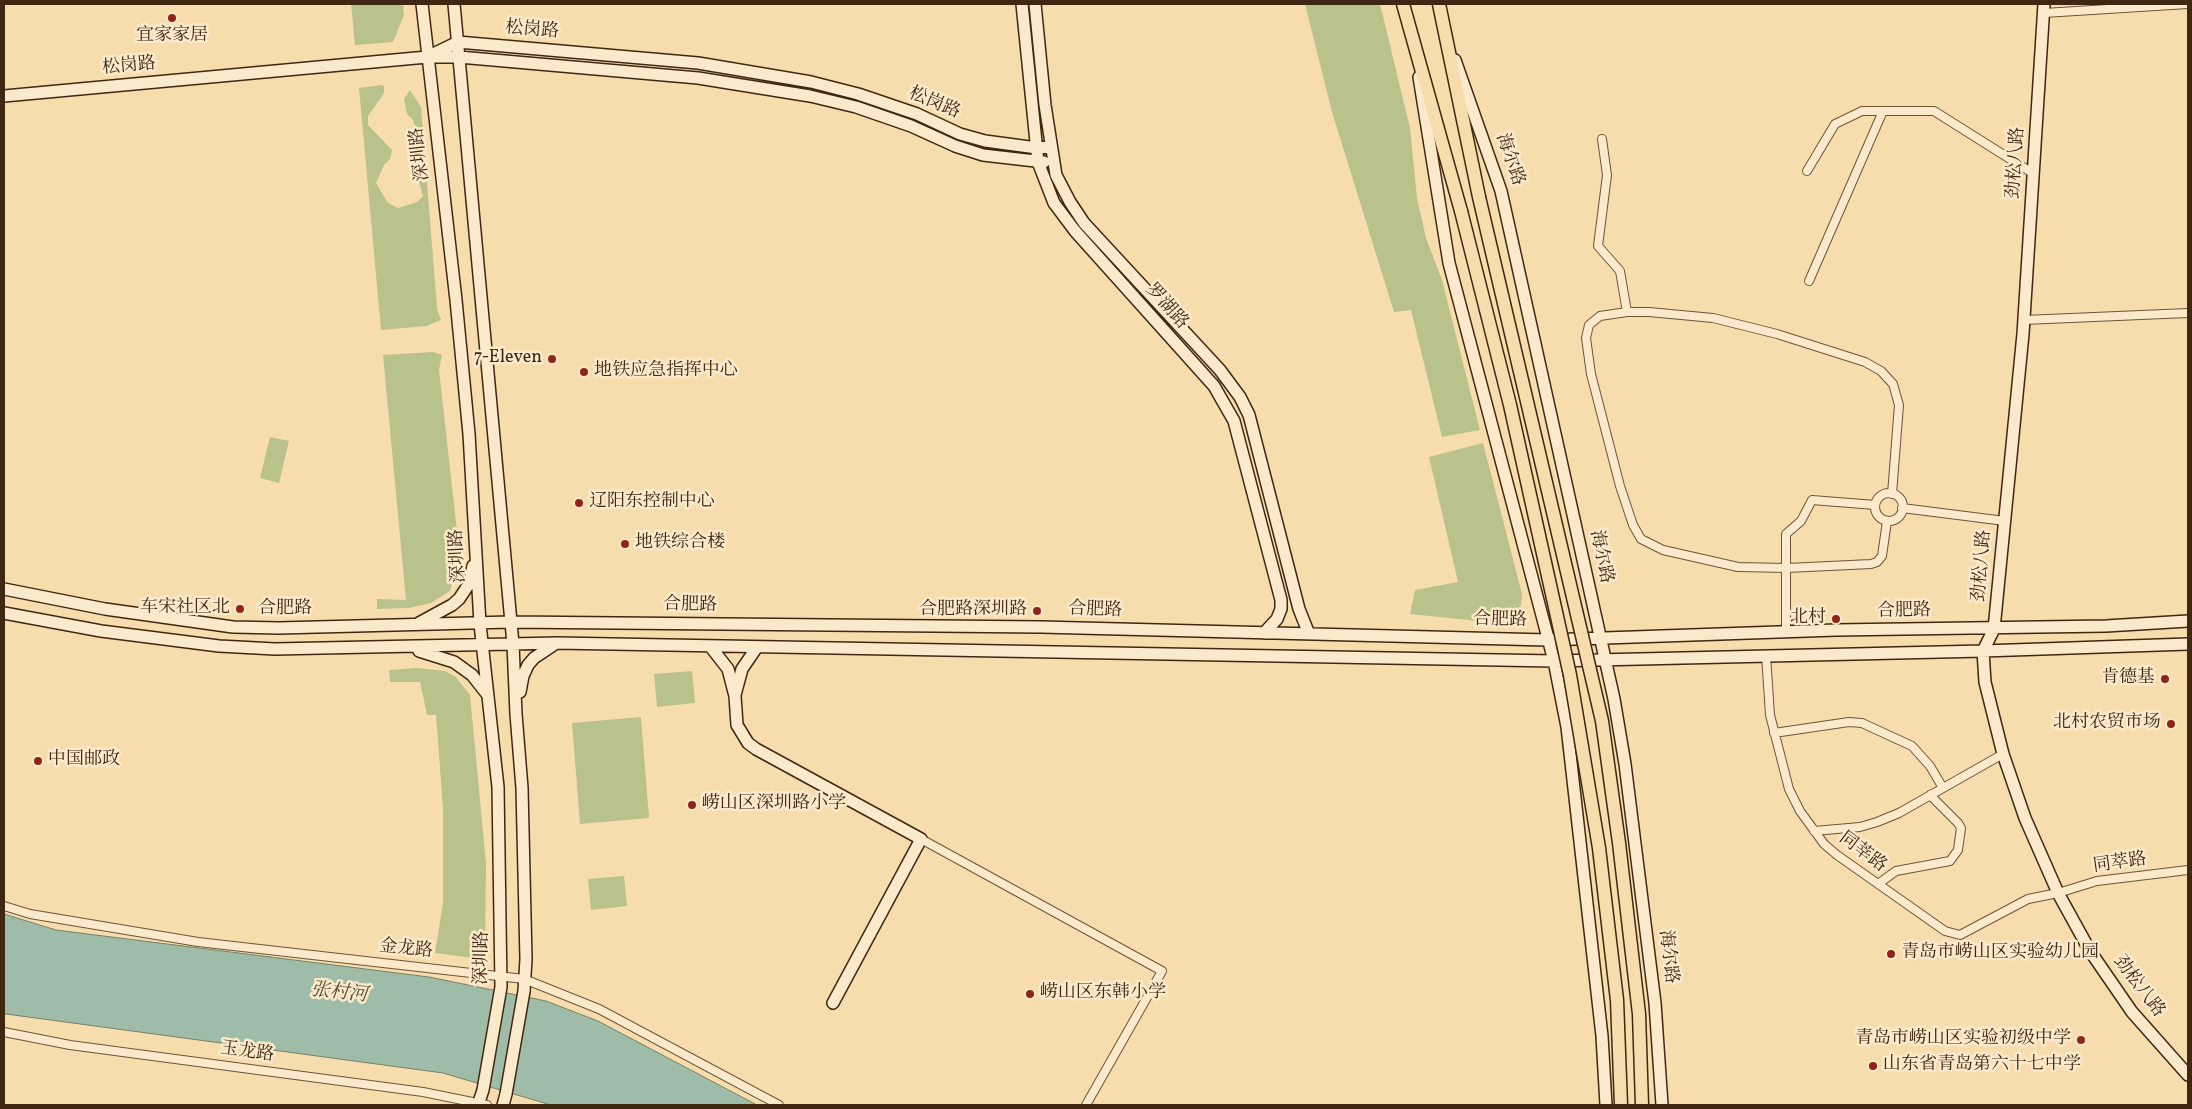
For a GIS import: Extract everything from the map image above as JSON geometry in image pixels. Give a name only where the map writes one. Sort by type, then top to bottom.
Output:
[{"type":"main road","points":[[1403,4],[1461,211],[1510,405],[1570,675],[1599,848],[1605,896],[1617,1000],[1621,1105]]},
{"type":"main road","name":"海尔路","points":[[1439,4],[1479,197],[1602,721],[1619,843],[1639,1014],[1642,1105]]},
{"type":"street","name":"深圳路","points":[[422,4],[457,309],[469,434],[480,624],[498,786],[501,982],[481,1105]]},
{"type":"street","points":[[454,4],[513,644],[522,788],[524,985],[504,1100]]},
{"type":"street","name":"罗湖路","points":[[1022,4],[1038,162],[1054,203],[1075,231],[1214,386],[1234,421],[1281,600],[1279,614],[1264,633]]},
{"type":"street","points":[[1035,4],[1050,146],[1056,175],[1070,202],[1084,222],[1220,370],[1240,397],[1248,415],[1299,609],[1309,634]]},
{"type":"street","points":[[2044,8],[2188,4]]},
{"type":"street","name":"劲松八路","points":[[2044,8],[2024,320],[1994,629],[1983,651],[1985,682],[2003,754],[2025,818],[2058,893],[2090,951],[2132,1012],[2188,1075]]},
{"type":"street","points":[[1410,28],[1449,263],[1554,661],[1567,726],[1602,1036],[1606,1105]]},
{"type":"street","name":"海尔路","points":[[1444,28],[1501,191],[1606,660],[1625,764],[1655,1003],[1662,1105]]},
{"type":"street","name":"松岗路","points":[[427,57],[458,42],[698,63],[811,82],[858,94],[917,114],[968,136],[985,141],[1037,148],[1050,146]]},
{"type":"street","name":"松岗路","points":[[4,96],[427,57],[459,56],[698,78],[810,96],[856,107],[911,126],[955,146],[983,154],[1038,162],[1052,161]]},
{"type":"street","points":[[1807,171],[1835,124],[1862,111],[1934,111],[2034,174]]},
{"type":"street","points":[[1809,281],[1883,111]]},
{"type":"street","points":[[1602,140],[1606,175],[1598,246],[1620,271],[1627,312]]},
{"type":"street","points":[[1887,521],[1885,548],[1877,562],[1871,564],[1787,568],[1738,566],[1663,550],[1646,542],[1637,535],[1615,467],[1591,374],[1586,338],[1589,324],[1593,320],[1612,313],[1627,312],[1649,312],[1713,318],[1777,334],[1865,362],[1881,371],[1893,384],[1899,405],[1892,494]]},
{"type":"street","points":[[2024,320],[2188,313]]},
{"type":"street","points":[[1892,494],[1900,499],[1902,508],[1899,516],[1887,521],[1877,514],[1875,505],[1879,497],[1892,494]]},
{"type":"street","points":[[1786,632],[1786,534],[1801,521],[1812,500],[1875,505]]},
{"type":"street","points":[[1902,508],[2004,520]]},
{"type":"street","points":[[417,624],[452,605],[459,599],[468,584],[476,557]]},
{"type":"street","name":"合肥路","points":[[4,589],[105,608],[233,627],[279,628],[510,622],[1042,627],[1547,640],[1786,632],[2106,626],[2188,621]]},
{"type":"street","points":[[4,613],[101,632],[219,646],[275,649],[557,643],[1554,661],[1983,651],[2188,644]]},
{"type":"street","points":[[516,714],[523,676],[528,665],[539,654],[557,643]]},
{"type":"street","points":[[710,646],[728,669],[735,696],[737,725],[740,733],[756,749],[1162,971],[1086,1105]]},
{"type":"street","points":[[410,647],[454,662],[472,675],[488,695]]},
{"type":"street","points":[[735,696],[742,669],[757,647]]},
{"type":"street","name":"同莘路","points":[[1766,655],[1770,716],[1789,789],[1800,811],[1814,831],[1837,855],[1945,931],[1960,935],[2028,899],[2058,893]]},
{"type":"street","points":[[1774,733],[1849,722],[1862,723],[1912,746],[1930,766],[1943,788]]},
{"type":"street","points":[[1814,831],[1860,827],[1877,822],[1899,813],[2003,754]]},
{"type":"street","points":[[1878,884],[1902,869],[1950,861],[1958,850],[1960,828],[1958,823],[1930,795]]},
{"type":"street","points":[[833,1003],[921,839]]},
{"type":"street","name":"同萃路","points":[[2058,893],[2097,881],[2188,870]]},
{"type":"street","name":"金龙路","points":[[4,906],[30,914],[198,942],[524,985],[599,1009],[779,1105]]},
{"type":"street","name":"玉龙路","points":[[4,1032],[70,1045],[423,1092],[481,1105]]},
{"type":"green space","points":[[351,4],[403,4],[404,15],[393,42],[355,45]]},
{"type":"green space","points":[[1305,4],[1380,4],[1410,128],[1417,198],[1426,238],[1442,280],[1480,430],[1442,437],[1411,310],[1394,312],[1332,112]]},
{"type":"green space","points":[[384,86],[384,93],[368,116],[368,125],[392,150],[390,159],[384,165],[376,183],[388,203],[398,208],[417,202],[423,196],[410,151],[417,133],[413,120],[407,114],[404,99],[410,90],[421,107],[437,308],[441,320],[427,326],[381,330],[359,88]]},
{"type":"green space","points":[[433,352],[442,355],[439,370],[460,558],[450,591],[431,603],[409,608],[377,609],[377,599],[406,600],[383,355]]},
{"type":"green space","points":[[270,437],[289,441],[279,483],[260,478]]},
{"type":"green space","points":[[1483,443],[1522,594],[1520,613],[1510,620],[1498,623],[1410,614],[1415,590],[1458,582],[1429,457]]},
{"type":"green space","points":[[417,668],[445,671],[456,677],[470,695],[486,863],[485,955],[481,959],[435,953],[443,903],[443,808],[436,715],[427,715],[420,682],[390,682],[389,670]]},
{"type":"green space","points":[[692,671],[695,703],[657,707],[654,674]]},
{"type":"green space","points":[[641,717],[649,818],[580,824],[572,723]]},
{"type":"green space","points":[[624,876],[627,906],[591,910],[588,879]]},
{"type":"water","name":"张村河","points":[[4,914],[56,930],[429,977],[546,1001],[598,1021],[757,1105],[551,1105],[443,1073],[4,1014]]},
{"type":"place","name":"宜家家居","points":[[172,18]]},
{"type":"place","name":"7-Eleven","points":[[552,359]]},
{"type":"place","name":"地铁应急指挥中心","points":[[584,372]]},
{"type":"place","name":"辽阳东控制中心","points":[[579,503]]},
{"type":"place","name":"地铁综合楼","points":[[625,544]]},
{"type":"place","name":"车宋社区北","points":[[240,609]]},
{"type":"place","name":"合肥路深圳路","points":[[1037,611]]},
{"type":"place","name":"北村","points":[[1836,619]]},
{"type":"place","name":"肯德基","points":[[2165,679]]},
{"type":"place","name":"北村农贸市场","points":[[2171,724]]},
{"type":"place","name":"中国邮政","points":[[38,761]]},
{"type":"place","name":"崂山区深圳路小学","points":[[692,805]]},
{"type":"place","name":"青岛市崂山区实验幼儿园","points":[[1891,954]]},
{"type":"place","name":"崂山区东韩小学","points":[[1030,994]]},
{"type":"place","name":"青岛市崂山区实验初级中学","points":[[2081,1040]]},
{"type":"place","name":"山东省青岛第六十七中学","points":[[1873,1066]]}]
